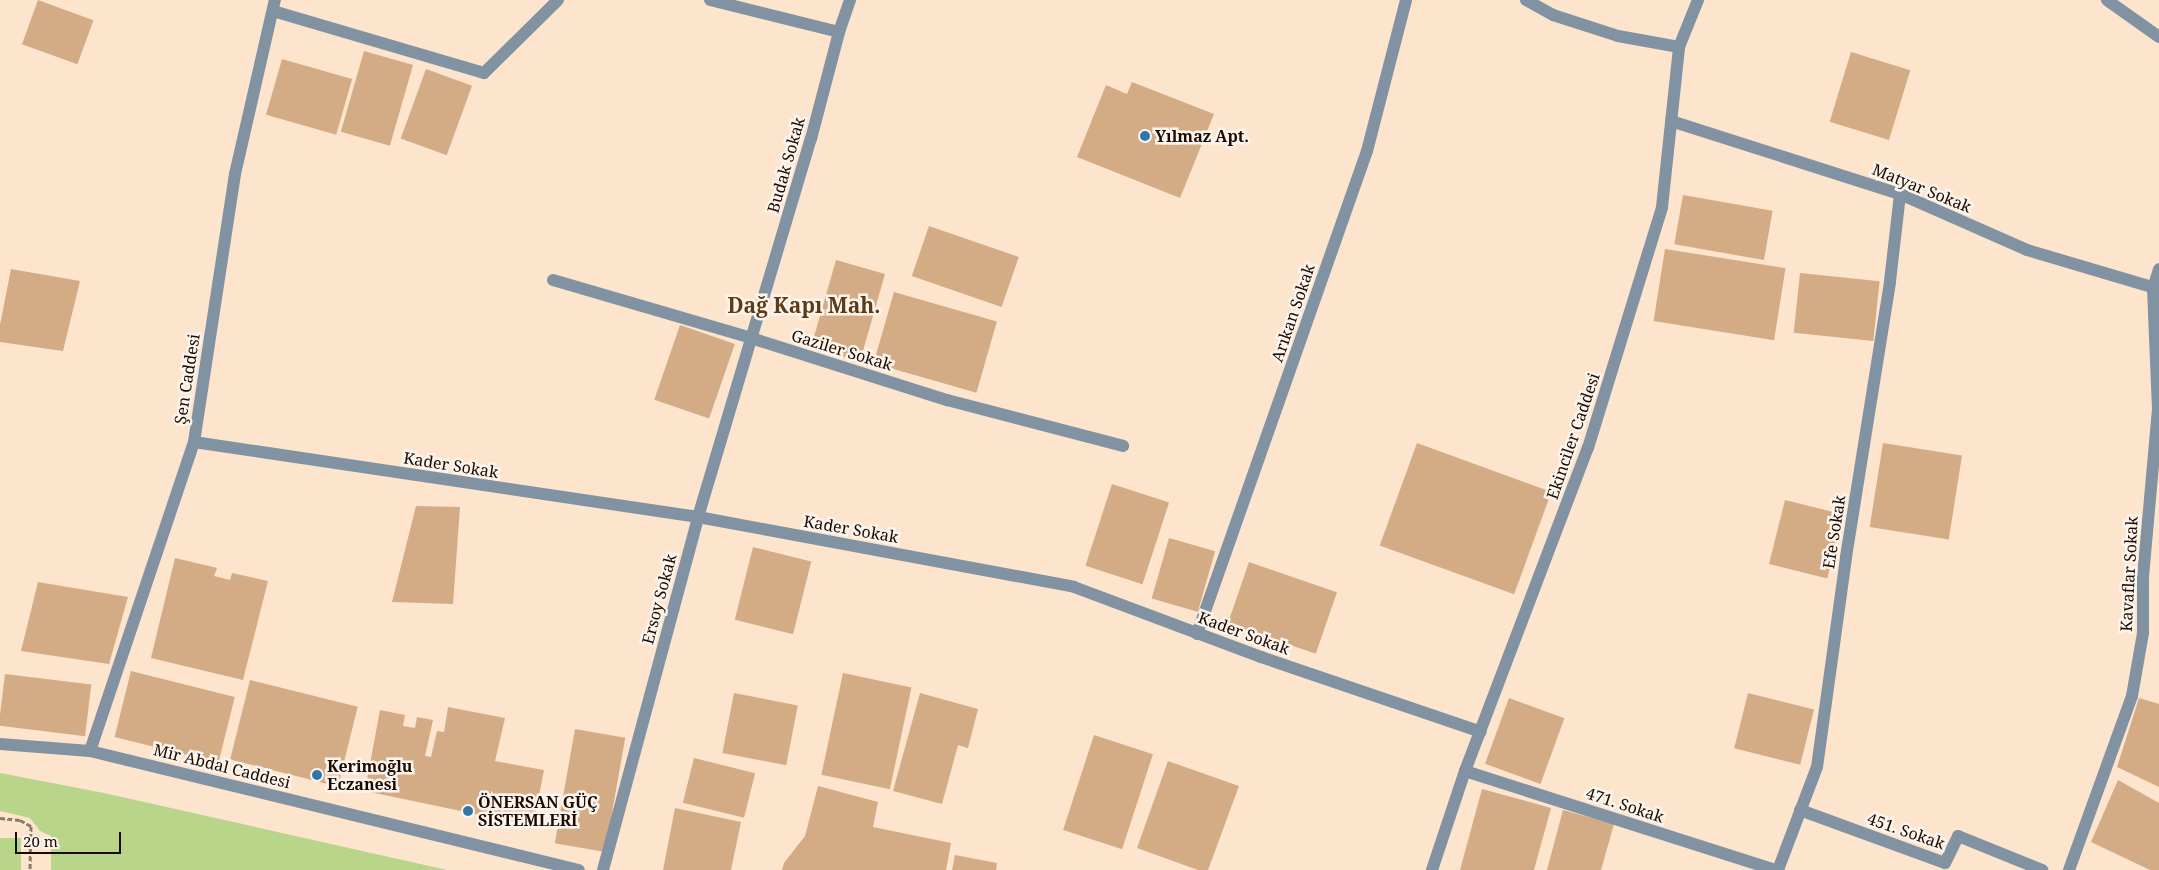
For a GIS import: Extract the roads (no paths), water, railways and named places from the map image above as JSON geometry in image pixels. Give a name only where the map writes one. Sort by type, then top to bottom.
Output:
[{"type":"street","points":[[274,5],[484,73],[558,0]]},
{"type":"street","points":[[710,0],[839,32]]},
{"type":"street","name":"Budak Sokak","points":[[751,338],[811,139],[839,32],[850,0]]},
{"type":"street","name":"Arıkan Sokak","points":[[1197,634],[1368,151],[1406,0]]},
{"type":"street","points":[[1526,0],[1553,15],[1618,36],[1680,46]]},
{"type":"street","name":"Ekinciler Caddesi","points":[[1432,870],[1465,771],[1594,430],[1662,207],[1680,46],[1698,0]]},
{"type":"street","points":[[2107,0],[2159,37]]},
{"type":"street","name":"Şen Caddesi","points":[[90,751],[194,442],[235,174],[274,5]]},
{"type":"street","name":"Matyar Sokak","points":[[1671,121],[1900,194],[2027,250],[2156,288]]},
{"type":"street","name":"Efe Sokak","points":[[1776,870],[1817,767],[1846,557],[1890,281],[1900,194]]},
{"type":"street","name":"Kavaflar Sokak","points":[[2069,870],[2132,696],[2143,632],[2143,577],[2158,409],[2156,288],[2159,269]]},
{"type":"street","name":"Gaziler Sokak","points":[[553,280],[751,338],[947,400],[1123,446]]},
{"type":"street","name":"Ersoy Sokak","points":[[603,870],[698,517],[751,338]]},
{"type":"street","name":"Kader Sokak","points":[[194,442],[698,517],[1074,587],[1197,634],[1481,732]]},
{"type":"street","name":"Mir Abdal Caddesi","points":[[0,744],[90,751],[579,870]]},
{"type":"street","name":"471. Sokak","points":[[1465,771],[1776,870]]},
{"type":"street","name":"451. Sokak","points":[[1800,810],[1944,867],[1958,836],[2042,870]]},
{"type":"place","name":"Yılmaz Apt.","points":[[1145,136]]},
{"type":"place","name":"Kerimoğlu Eczanesi","points":[[317,775]]},
{"type":"place","name":"ÖNERSAN GÜÇ SİSTEMLERİ","points":[[468,811]]},
{"type":"district","name":"Dağ Kapı Mah.","points":[[804,305]]}]
